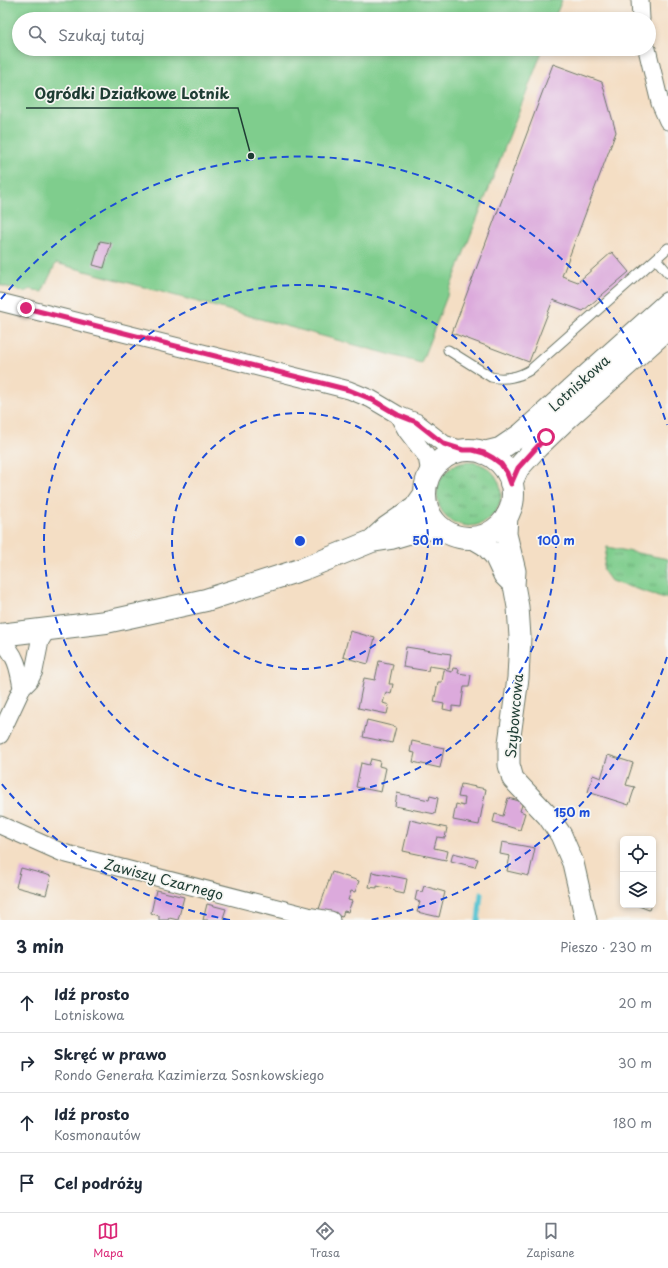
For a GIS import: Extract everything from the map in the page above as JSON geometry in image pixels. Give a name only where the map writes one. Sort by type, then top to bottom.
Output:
[{"type":"main road","name":"Lotniskowa","points":[[473,452],[500,449],[522,434],[668,303]]},
{"type":"main road","name":"Lotniskowa","points":[[511,484],[518,468],[537,447],[570,415],[668,328]]},
{"type":"main road","points":[[372,541],[386,528],[415,508],[436,465],[443,458],[453,453],[473,452],[493,458],[501,464],[507,473],[511,484],[513,494],[511,505],[501,524],[492,531],[473,538],[452,535],[443,530],[430,514],[426,504],[427,484]]},
{"type":"main road","points":[[0,635],[106,622],[206,600],[303,568],[372,541],[391,538],[425,528],[443,530]]},
{"type":"street","points":[[640,0],[641,12]]},
{"type":"street","points":[[649,56],[660,103],[668,121]]},
{"type":"street","points":[[0,302],[349,390],[371,399],[398,415],[416,422],[444,444],[473,452]]},
{"type":"street","points":[[398,415],[427,457],[427,484]]},
{"type":"street","name":"Szybowcowa","points":[[507,515],[506,534],[515,571],[514,585],[518,607],[520,636],[518,678],[509,743],[509,765],[513,779],[548,816],[561,836],[573,863],[586,920]]},
{"type":"street","name":"Szybowcowa","points":[[473,538],[485,545],[494,556],[504,575],[514,585]]},
{"type":"street","points":[[0,735],[22,688],[29,681],[34,671],[40,641],[47,630]]},
{"type":"street","points":[[0,640],[14,655],[19,667],[22,688]]},
{"type":"street","name":"Zawiszy Czarnego","points":[[0,825],[63,853],[308,916],[331,920]]},
{"type":"lane","points":[[448,350],[491,376],[499,379],[522,375],[530,370],[668,248]]},
{"type":"lane","points":[[656,259],[668,273]]},
{"type":"green space","points":[[0,0],[562,0],[557,12],[12,12],[12,56],[540,56],[421,363],[56,263],[42,292],[31,289],[24,292],[0,285]]},
{"type":"green space","points":[[469,462],[481,465],[492,471],[498,482],[501,494],[498,506],[492,517],[481,523],[469,526],[457,523],[446,517],[440,506],[437,494],[440,482],[446,471],[457,465]]},
{"type":"green space","points":[[607,547],[668,559],[668,599],[611,581],[603,570]]},
{"type":"building","points":[[553,64],[602,82],[616,132],[562,276],[578,282],[612,252],[629,272],[583,311],[553,300],[529,362],[452,333]]},
{"type":"building","points":[[100,241],[111,243],[104,268],[93,265]]},
{"type":"building","points":[[350,631],[375,638],[368,664],[343,657]]},
{"type":"building","points":[[406,647],[451,654],[449,669],[429,666],[428,671],[403,667]]},
{"type":"building","points":[[379,661],[393,664],[389,684],[393,684],[391,694],[386,692],[383,703],[389,705],[387,714],[358,708],[364,678],[375,680]]},
{"type":"building","points":[[453,668],[459,669],[458,673],[471,675],[469,687],[464,687],[461,707],[452,706],[452,711],[443,709],[444,704],[434,702],[438,682],[442,682],[444,670],[452,672]]},
{"type":"building","points":[[367,720],[396,727],[392,743],[363,737]]},
{"type":"building","points":[[412,741],[444,748],[440,768],[413,762],[415,753],[410,752]]},
{"type":"building","points":[[608,755],[633,763],[626,785],[635,787],[629,805],[588,792],[593,775],[601,778]]},
{"type":"building","points":[[371,759],[380,761],[379,766],[386,768],[381,792],[356,787],[361,763],[369,765]]},
{"type":"building","points":[[461,784],[486,789],[479,825],[453,820],[456,804],[464,806],[465,798],[458,797]]},
{"type":"building","points":[[397,793],[429,800],[430,796],[438,798],[435,814],[395,806]]},
{"type":"building","points":[[508,798],[523,802],[520,811],[525,813],[520,830],[493,822],[495,814],[503,816]]},
{"type":"building","points":[[410,820],[447,828],[445,838],[437,837],[434,848],[448,851],[446,860],[403,851]]},
{"type":"building","points":[[502,842],[535,848],[529,876],[507,871],[510,856],[500,854]]},
{"type":"building","points":[[453,853],[478,859],[475,867],[451,861]]},
{"type":"building","points":[[21,868],[51,876],[46,895],[16,887]]},
{"type":"building","points":[[332,872],[359,881],[355,892],[351,891],[348,900],[352,901],[348,912],[344,911],[342,917],[319,909]]},
{"type":"building","points":[[372,872],[407,879],[404,894],[395,892],[395,890],[377,886],[377,888],[369,887]]},
{"type":"building","points":[[424,886],[445,892],[439,917],[417,912],[420,902],[415,900],[417,891],[422,892]]},
{"type":"building","points":[[156,890],[184,897],[178,920],[169,918],[168,920],[159,920],[159,916],[151,913]]},
{"type":"building","points":[[207,904],[226,909],[223,918],[228,920],[203,920]]},
{"type":"waterway","points":[[478,920],[481,894]]},
{"type":"place","name":"Ogródki Działkowe Lotnik","points":[[251,156]]},
{"type":"route","points":[[26,308],[349,390],[371,399],[398,415],[416,422],[444,444],[463,450],[473,450],[484,453],[493,458],[501,464],[507,473],[511,484],[518,468],[546,437]]}]
